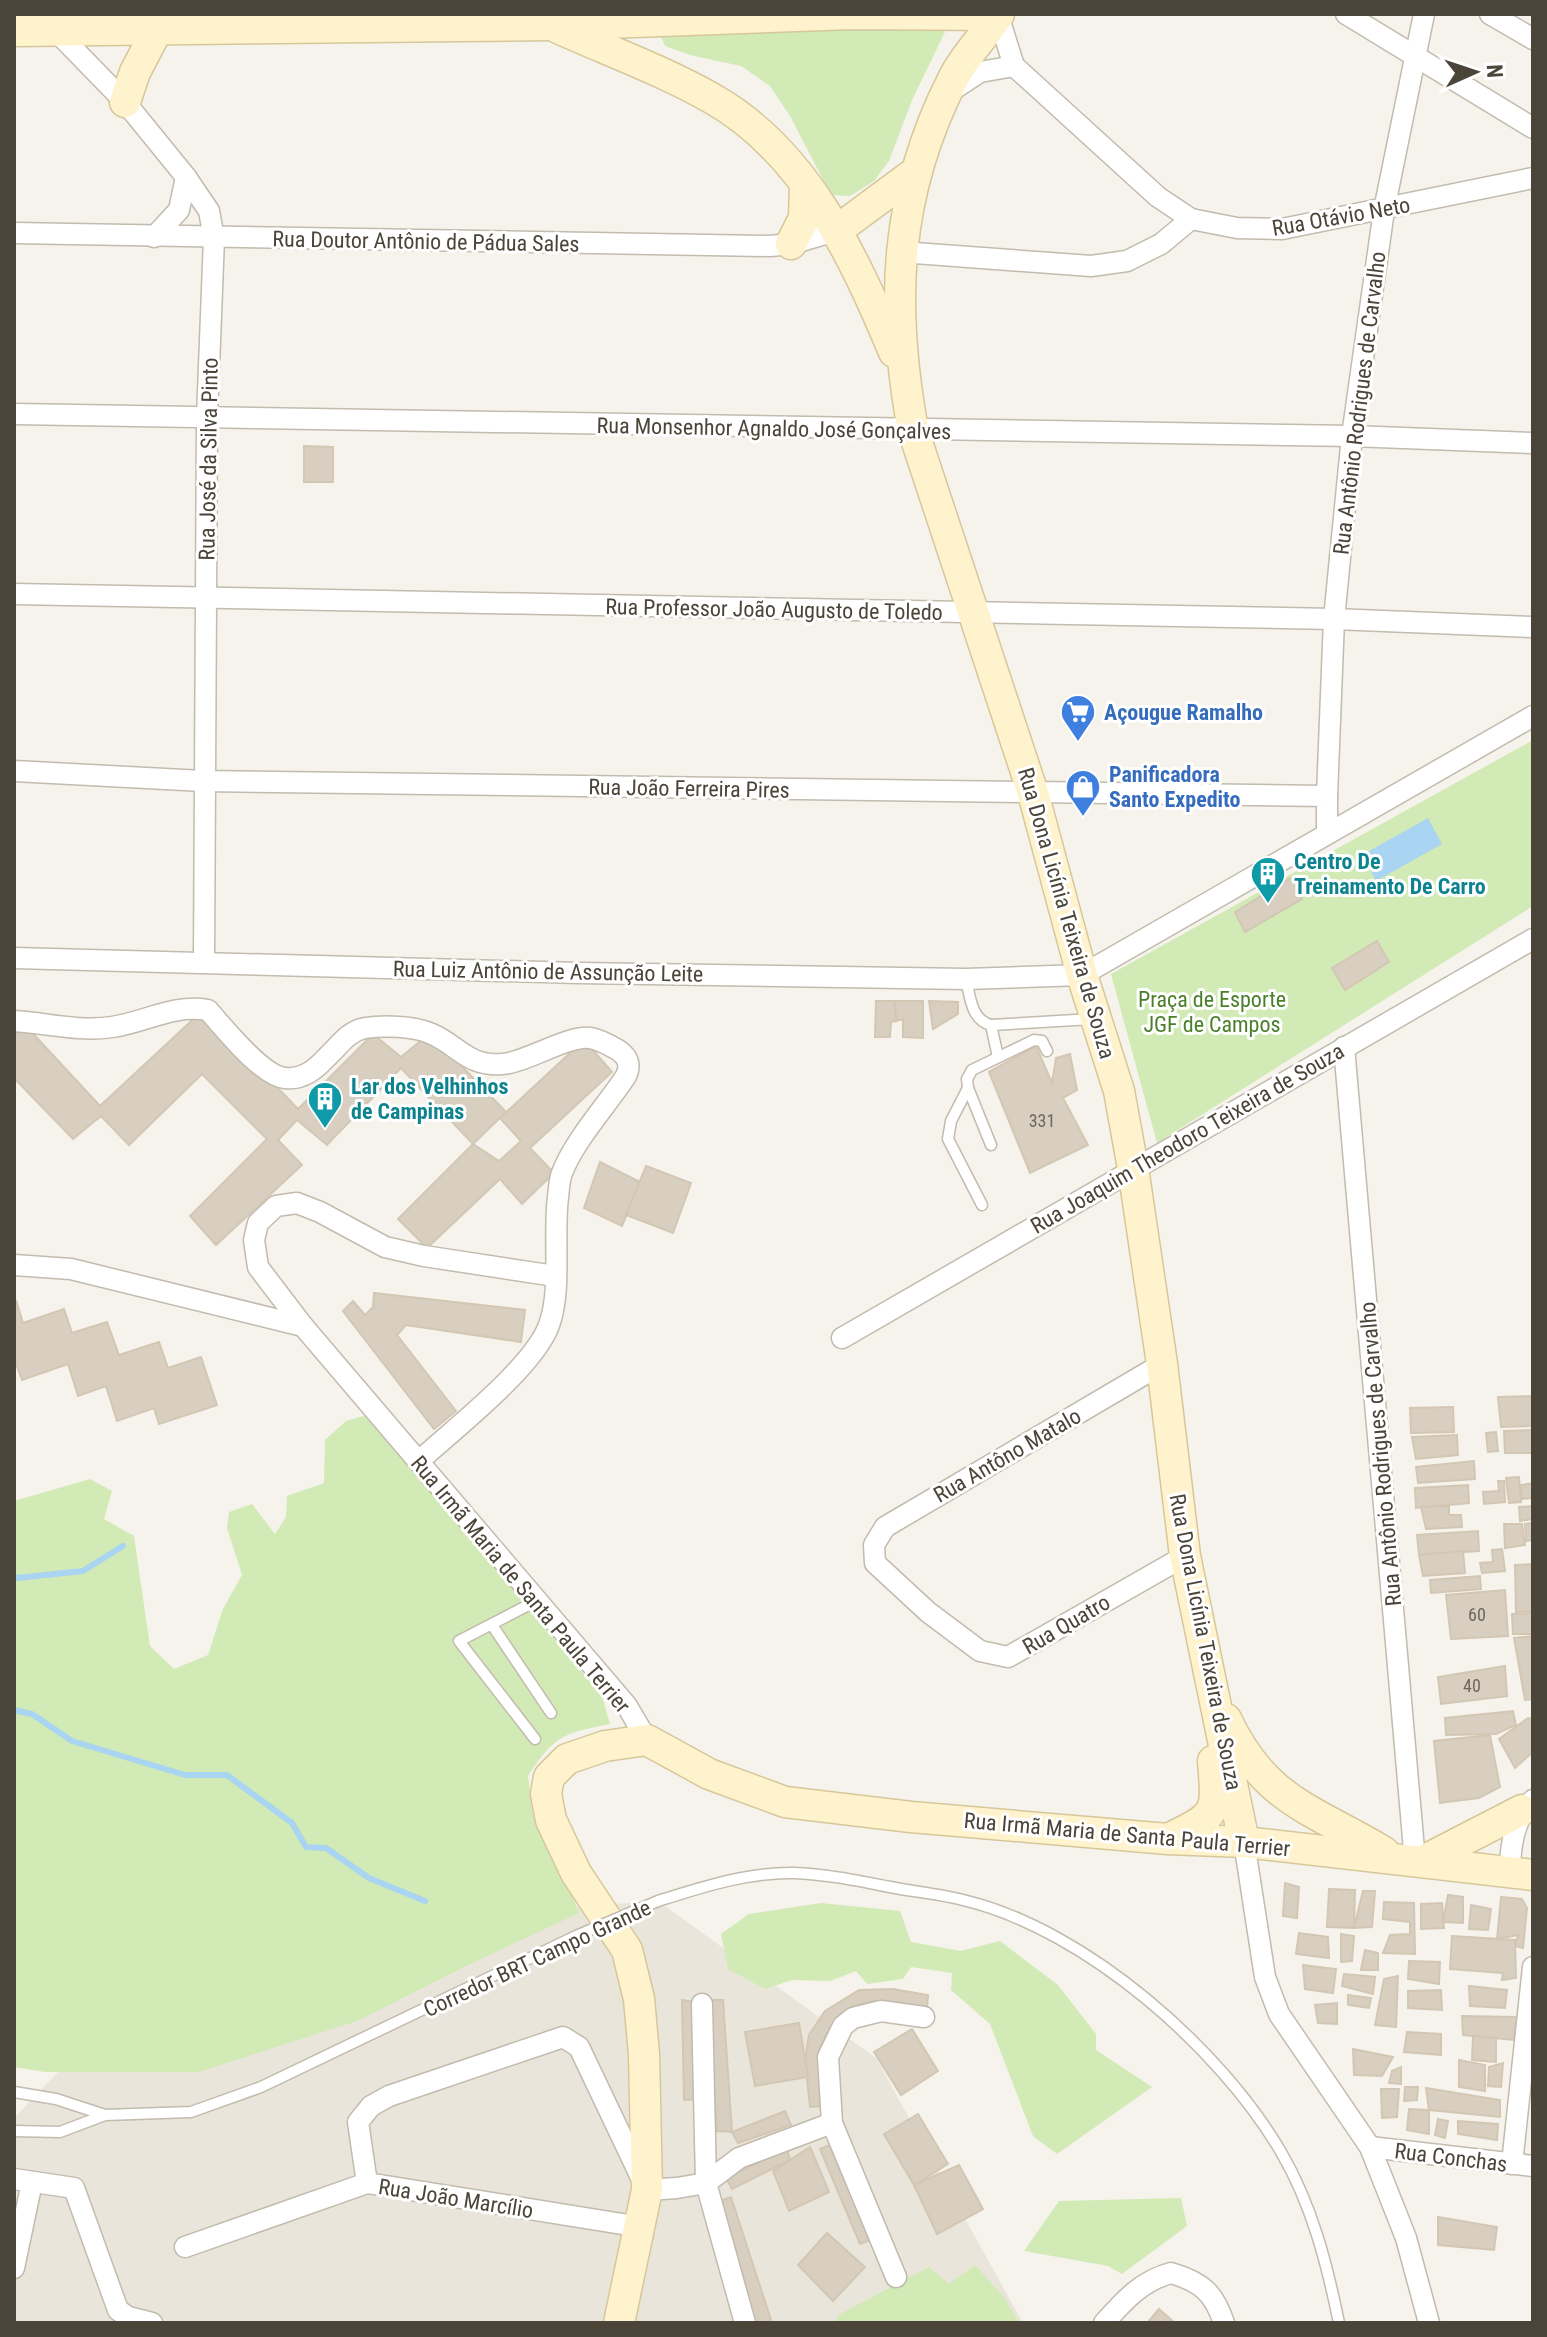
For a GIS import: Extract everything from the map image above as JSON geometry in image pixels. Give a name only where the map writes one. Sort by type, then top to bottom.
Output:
[{"type":"main road","points":[[14,31],[55,22],[157,30],[552,25],[851,14],[986,15]]},
{"type":"main road","name":"Rua Dona Licínia Teixeira de Souza","points":[[986,15],[964,31],[950,85],[917,171],[906,212],[901,252],[902,371],[913,430],[1033,793],[1082,975],[1119,1091],[1162,1364],[1185,1556],[1244,1842]]},
{"type":"main road","points":[[552,25],[714,99],[769,139],[805,185],[853,257],[902,371]]},
{"type":"main road","points":[[125,102],[139,62],[157,30]]},
{"type":"main road","points":[[836,231],[917,171]]},
{"type":"main road","points":[[791,244],[804,218],[805,185]]},
{"type":"main road","points":[[1212,1687],[1231,1729],[1271,1785],[1300,1807],[1411,1860],[1528,1805]]},
{"type":"main road","points":[[1168,1839],[1204,1823],[1214,1807],[1212,1687]]},
{"type":"main road","points":[[619,2323],[647,2190],[644,2054],[639,1999],[627,1950],[576,1873],[551,1820],[546,1794],[549,1777],[567,1759],[605,1746],[647,1740]]},
{"type":"main road","name":"Rua Irmã Maria de Santa Paula Terrier","points":[[647,1740],[709,1774],[785,1802],[911,1817],[1168,1839],[1244,1842],[1521,1873]]},
{"type":"street","points":[[1346,14],[1530,126]]},
{"type":"street","name":"Rua Antônio Rodrigues de Carvalho","points":[[1327,796],[1334,619],[1352,436],[1384,210],[1424,14]]},
{"type":"street","points":[[1490,14],[1533,39]]},
{"type":"street","points":[[950,85],[980,72],[1014,66],[986,15]]},
{"type":"street","name":"Rua José da Silva Pinto","points":[[55,22],[186,177],[209,211],[214,238],[207,418],[204,962]]},
{"type":"street","name":"Rua Otávio Neto","points":[[1014,66],[1158,197],[1191,219],[1237,228],[1282,229],[1530,177]]},
{"type":"street","points":[[154,237],[179,210],[186,177]]},
{"type":"street","points":[[901,252],[1091,266],[1127,261],[1161,244],[1191,219]]},
{"type":"street","name":"Rua Doutor Antônio de Pádua Sales","points":[[14,233],[770,246],[791,244],[836,231]]},
{"type":"street","name":"Rua Monsenhor Agnaldo José Gonçalves","points":[[14,414],[1352,436],[1533,443]]},
{"type":"street","name":"Rua Professor João Augusto de Toledo","points":[[14,594],[1334,619],[1533,627]]},
{"type":"street","points":[[1082,975],[1533,716]]},
{"type":"street","name":"Rua João Ferreira Pires","points":[[14,771],[203,781],[1327,796]]},
{"type":"street","points":[[1327,796],[1327,834]]},
{"type":"street","name":"Rua Joaquim Theodoro Teixeira de Souza","points":[[842,1338],[1533,939]]},
{"type":"street","name":"Rua Luiz Antônio de Assunção Leite","points":[[14,958],[579,973],[966,979],[1082,975]]},
{"type":"street","points":[[14,1021],[84,1030],[115,1027],[180,1008],[208,1010],[268,1071],[284,1078],[314,1071],[350,1034],[365,1028],[390,1027],[428,1032],[468,1059],[490,1064],[506,1064],[577,1039],[590,1038],[627,1059],[629,1068],[561,1174],[556,1215],[554,1304],[540,1345],[520,1369],[419,1461]]},
{"type":"street","name":"Rua Antônio Rodrigues de Carvalho","points":[[1344,1047],[1411,1860]]},
{"type":"street","name":"Rua Irmã Maria de Santa Paula Terrier","points":[[555,1276],[385,1247],[297,1203],[276,1206],[258,1223],[254,1240],[258,1267],[303,1326],[627,1706],[647,1740]]},
{"type":"street","points":[[14,1265],[71,1269],[303,1326]]},
{"type":"street","name":"Rua Antôno Matalo","points":[[875,1563],[874,1545],[885,1527],[1162,1364]]},
{"type":"street","name":"Rua Quatro","points":[[875,1563],[928,1612],[980,1651],[1008,1657],[1185,1556]]},
{"type":"street","points":[[1521,1873],[1512,1841],[1528,1805]]},
{"type":"street","points":[[1244,1842],[1265,1977],[1279,2014],[1370,2147],[1406,2238],[1429,2323]]},
{"type":"street","points":[[1523,2165],[1533,1967]]},
{"type":"street","points":[[702,2004],[706,2183],[745,2323]]},
{"type":"street","points":[[896,2277],[832,2123],[828,2057],[843,2026],[853,2018],[881,2011],[924,2017]]},
{"type":"street","points":[[367,2183],[358,2122],[371,2106],[389,2096],[563,2037],[579,2047],[647,2190],[706,2183],[739,2158],[832,2123]]},
{"type":"street","name":"Rua Conchas","points":[[1370,2147],[1523,2165]]},
{"type":"street","points":[[14,2268],[23,2181],[74,2188],[82,2202],[118,2310],[128,2317],[152,2323]]},
{"type":"street","name":"Rua João Marcílio","points":[[185,2247],[367,2183],[641,2227]]},
{"type":"street","points":[[1104,2323],[1125,2299],[1144,2284],[1171,2273],[1201,2285],[1217,2302],[1224,2323]]},
{"type":"lane","points":[[966,979],[974,1013],[982,1023],[1098,1019]]},
{"type":"lane","points":[[991,1025],[998,1057]]},
{"type":"lane","points":[[991,1145],[968,1088],[967,1079],[972,1070],[1034,1040],[1042,1041],[1047,1051]]},
{"type":"lane","points":[[968,1088],[951,1121],[948,1139],[982,1205]]},
{"type":"lane","points":[[535,1739],[459,1641],[538,1600]]},
{"type":"lane","points":[[492,1625],[551,1713]]},
{"type":"lane","name":"Corredor BRT Campo Grande","points":[[14,2131],[60,2132],[105,2115],[191,2112],[225,2102],[576,1936],[658,1901],[705,1886],[748,1877],[794,1873],[861,1881],[969,1901],[1019,1920],[1070,1946],[1120,1979],[1197,2043],[1249,2103],[1282,2154],[1312,2216],[1339,2323]]},
{"type":"lane","name":"Corredor BRT Campo Grande","points":[[14,2092],[56,2099],[105,2115]]},
{"type":"shaded area","points":[[658,1901],[876,2058],[1023,2323],[14,2323],[14,2118],[191,1933]]},
{"type":"green space","points":[[938,24],[945,32],[912,100],[889,161],[874,181],[850,196],[831,195],[790,116],[770,86],[741,66],[665,46],[660,34]]},
{"type":"green space","name":"Praça de Esporte JGF de Campos","points":[[1533,740],[1533,906],[1157,1143],[1111,974]]},
{"type":"green space","points":[[367,1415],[602,1696],[610,1724],[562,1738],[546,1752],[528,1776],[533,1813],[557,1855],[579,1913],[357,2021],[199,2072],[45,2072],[14,2067],[14,1501],[90,1479],[112,1491],[104,1519],[134,1536],[150,1646],[174,1669],[208,1655],[223,1609],[242,1575],[227,1528],[229,1512],[252,1504],[275,1534],[286,1517],[287,1496],[324,1483],[325,1440],[346,1421]]},
{"type":"green space","points":[[821,1903],[900,1911],[911,1942],[961,1951],[1000,1941],[1058,1985],[1096,2034],[1096,2050],[1152,2087],[1057,2154],[1033,2136],[990,2024],[951,1990],[952,1973],[911,1967],[903,1979],[867,1984],[856,1971],[830,1981],[792,1980],[765,1989],[728,1969],[721,1934],[749,1914]]},
{"type":"green space","points":[[1181,2198],[1187,2226],[1122,2274],[1108,2266],[1024,2251],[1059,2201]]},
{"type":"green space","points":[[975,2265],[1004,2297],[1019,2323],[833,2323],[840,2314],[929,2267],[949,2284]]},
{"type":"water","points":[[1428,818],[1442,844],[1376,881],[1362,855]]},
{"type":"building","points":[[304,446],[333,447],[333,482],[304,482]]},
{"type":"building","name":"Centro De Treinamento De Carro","points":[[1292,877],[1302,899],[1245,932],[1235,912]]},
{"type":"building","points":[[1377,941],[1389,962],[1345,990],[1332,968]]},
{"type":"building","points":[[876,1001],[895,1001],[896,1021],[891,1022],[890,1037],[875,1037]]},
{"type":"building","points":[[895,1001],[923,1001],[923,1038],[903,1037],[903,1019],[896,1021]]},
{"type":"building","points":[[929,1001],[958,1002],[958,1014],[933,1029]]},
{"type":"building","name":"Lar dos Velhinhos de Campinas","points":[[203,1010],[298,1109],[373,1034],[401,1057],[430,1033],[506,1112],[473,1144],[401,1068],[327,1145],[297,1120],[278,1140],[302,1165],[216,1245],[190,1216],[267,1139],[202,1074],[129,1145],[101,1116],[73,1139],[14,1078],[14,1036],[25,1025],[100,1106]]},
{"type":"building","name":"Lar dos Velhinhos de Campinas","points":[[584,1040],[612,1072],[530,1148],[554,1173],[522,1204],[500,1179],[427,1248],[398,1219],[473,1144],[499,1161],[521,1141],[500,1118]]},
{"type":"building","points":[[1036,1046],[1052,1083],[1056,1058],[1070,1054],[1077,1090],[1063,1098],[1088,1145],[1030,1173],[989,1072]]},
{"type":"building","points":[[600,1162],[640,1182],[622,1226],[584,1208]]},
{"type":"building","points":[[646,1166],[691,1183],[673,1233],[626,1215]]},
{"type":"building","points":[[374,1293],[525,1310],[521,1342],[406,1325],[397,1335],[456,1411],[434,1429],[343,1311],[353,1301],[365,1315],[373,1307]]},
{"type":"building","points":[[16,1300],[23,1323],[64,1309],[72,1333],[107,1322],[119,1355],[159,1342],[168,1368],[201,1357],[217,1405],[159,1424],[154,1408],[117,1421],[106,1386],[78,1396],[68,1364],[22,1380],[14,1358]]},
{"type":"building","points":[[1533,1396],[1533,1426],[1501,1427],[1498,1397]]},
{"type":"building","points":[[1453,1407],[1454,1432],[1411,1433],[1410,1408]]},
{"type":"building","points":[[1533,1430],[1533,1453],[1505,1453],[1504,1431]]},
{"type":"building","points":[[1496,1432],[1498,1451],[1488,1452],[1486,1433]]},
{"type":"building","points":[[1457,1435],[1458,1455],[1416,1459],[1412,1437]]},
{"type":"building","points":[[1474,1461],[1475,1479],[1418,1483],[1416,1467]]},
{"type":"building","points":[[1519,1477],[1521,1502],[1509,1503],[1506,1478]]},
{"type":"building","points":[[1498,1481],[1504,1481],[1505,1502],[1484,1504],[1483,1492],[1499,1491]]},
{"type":"building","points":[[1533,1483],[1533,1498],[1522,1499],[1521,1485]]},
{"type":"building","points":[[1468,1485],[1469,1503],[1416,1508],[1415,1488]]},
{"type":"building","points":[[1449,1506],[1449,1515],[1461,1515],[1462,1527],[1426,1529],[1421,1507]]},
{"type":"building","points":[[1533,1506],[1533,1519],[1520,1521],[1519,1507]]},
{"type":"building","points":[[1533,1523],[1533,1540],[1526,1541],[1525,1524]]},
{"type":"building","points":[[1504,1524],[1522,1524],[1525,1545],[1505,1548]]},
{"type":"building","points":[[1478,1531],[1479,1551],[1419,1555],[1417,1535]]},
{"type":"building","points":[[1502,1549],[1505,1571],[1482,1573],[1480,1563],[1493,1562],[1492,1550]]},
{"type":"building","points":[[1463,1551],[1465,1573],[1423,1576],[1419,1555]]},
{"type":"building","points":[[1533,1564],[1533,1611],[1516,1612],[1515,1565]]},
{"type":"building","points":[[1480,1576],[1481,1589],[1431,1593],[1430,1580]]},
{"type":"building","points":[[1505,1590],[1508,1636],[1451,1639],[1446,1595]]},
{"type":"building","points":[[1533,1613],[1533,1634],[1513,1634],[1512,1614]]},
{"type":"building","points":[[1533,1636],[1533,1699],[1525,1700],[1514,1638]]},
{"type":"building","points":[[1505,1666],[1507,1696],[1441,1704],[1438,1677]]},
{"type":"building","points":[[1513,1711],[1516,1725],[1496,1734],[1446,1735],[1445,1718]]},
{"type":"building","points":[[1528,1718],[1533,1719],[1533,1752],[1515,1768],[1499,1739]]},
{"type":"building","points":[[1490,1735],[1500,1787],[1479,1798],[1440,1803],[1434,1741]]},
{"type":"building","points":[[1285,1883],[1299,1887],[1297,1918],[1283,1916]]},
{"type":"building","points":[[1329,1889],[1355,1890],[1354,1928],[1327,1927]]},
{"type":"building","points":[[1363,1891],[1375,1891],[1372,1927],[1354,1928]]},
{"type":"building","points":[[1448,1895],[1463,1897],[1463,1923],[1443,1922]]},
{"type":"building","points":[[1501,1897],[1522,1899],[1527,1908],[1523,1948],[1515,1946],[1518,1935],[1497,1939]]},
{"type":"building","points":[[1384,1902],[1414,1903],[1415,1954],[1383,1953],[1390,1935],[1410,1934],[1410,1922],[1383,1919]]},
{"type":"building","points":[[1442,1903],[1444,1928],[1421,1929],[1421,1904]]},
{"type":"building","points":[[1471,1905],[1491,1909],[1488,1930],[1469,1929]]},
{"type":"building","points":[[1299,1933],[1328,1937],[1329,1958],[1296,1954]]},
{"type":"building","points":[[1341,1934],[1354,1936],[1352,1961],[1341,1962]]},
{"type":"building","points":[[1452,1936],[1515,1940],[1516,1978],[1502,1980],[1503,1973],[1450,1969]]},
{"type":"building","points":[[1365,1950],[1378,1953],[1378,1970],[1361,1970]]},
{"type":"building","points":[[1409,1961],[1440,1962],[1439,1984],[1408,1979]]},
{"type":"building","points":[[1303,1965],[1336,1969],[1333,1993],[1305,1989]]},
{"type":"building","points":[[1344,1974],[1375,1977],[1373,1994],[1342,1986]]},
{"type":"building","points":[[1398,1976],[1396,2027],[1375,2025],[1384,1979]]},
{"type":"building","points":[[1469,1986],[1507,1990],[1505,2008],[1470,2006]]},
{"type":"building","points":[[893,1989],[928,1995],[927,2009],[874,2001],[852,2006],[832,2024],[820,2047],[823,2106],[810,2107],[805,2061],[809,2035],[825,2011],[859,1990]]},
{"type":"building","points":[[1441,1990],[1442,2010],[1408,2008],[1408,1991]]},
{"type":"building","points":[[1348,1995],[1371,1998],[1369,2008],[1348,2005]]},
{"type":"building","points":[[682,2000],[694,2002],[698,2099],[684,2100]]},
{"type":"building","points":[[708,2000],[723,2000],[732,2132],[717,2131]]},
{"type":"building","points":[[1337,2003],[1337,2024],[1318,2023],[1315,2005]]},
{"type":"building","points":[[1462,2016],[1517,2017],[1514,2040],[1463,2035]]},
{"type":"building","points":[[799,2023],[808,2077],[755,2086],[745,2032]]},
{"type":"building","points":[[912,2029],[938,2071],[901,2095],[874,2052]]},
{"type":"building","points":[[1407,2032],[1441,2034],[1441,2055],[1404,2052]]},
{"type":"building","points":[[1473,2036],[1496,2038],[1496,2062],[1472,2060]]},
{"type":"building","points":[[1353,2049],[1393,2057],[1382,2076],[1354,2075]]},
{"type":"building","points":[[1459,2060],[1485,2065],[1485,2091],[1459,2087]]},
{"type":"building","points":[[1503,2063],[1501,2087],[1488,2086],[1489,2067]]},
{"type":"building","points":[[1401,2067],[1401,2084],[1389,2083],[1392,2071]]},
{"type":"building","points":[[1405,2087],[1418,2087],[1417,2100],[1404,2101]]},
{"type":"building","points":[[1426,2088],[1500,2100],[1500,2117],[1429,2110]]},
{"type":"building","points":[[1381,2089],[1399,2089],[1397,2117],[1382,2118]]},
{"type":"building","points":[[1409,2109],[1429,2110],[1429,2134],[1407,2130]]},
{"type":"building","points":[[785,2111],[791,2125],[738,2143],[732,2132]]},
{"type":"building","points":[[918,2114],[948,2164],[914,2185],[884,2134]]},
{"type":"building","points":[[1438,2119],[1448,2121],[1445,2138],[1435,2135]]},
{"type":"building","points":[[1458,2121],[1498,2124],[1497,2140],[1458,2134]]},
{"type":"building","points":[[830,2145],[871,2240],[860,2244],[820,2149]]},
{"type":"building","points":[[810,2147],[829,2192],[789,2211],[773,2171]]},
{"type":"building","points":[[787,2149],[790,2160],[732,2189],[726,2178]]},
{"type":"building","points":[[959,2165],[983,2209],[937,2234],[914,2185]]},
{"type":"building","points":[[731,2197],[772,2323],[755,2323],[717,2202]]},
{"type":"building","points":[[1438,2217],[1497,2227],[1494,2250],[1438,2245]]},
{"type":"building","points":[[827,2233],[865,2267],[833,2301],[798,2265]]},
{"type":"building","points":[[1159,2309],[1175,2323],[1147,2323]]},
{"type":"waterway","points":[[14,1576],[83,1571],[123,1546]]},
{"type":"waterway","points":[[14,1710],[32,1714],[72,1741],[185,1775],[227,1775],[292,1823],[306,1847],[326,1848],[369,1878],[425,1901]]},
{"type":"place","name":"Açougue Ramalho","points":[[1078,743]]},
{"type":"place","name":"Panificadora Santo Expedito","points":[[1083,818]]},
{"type":"place","name":"Centro De Treinamento De Carro","points":[[1268,905]]},
{"type":"place","name":"Lar dos Velhinhos de Campinas","points":[[325,1130]]}]
